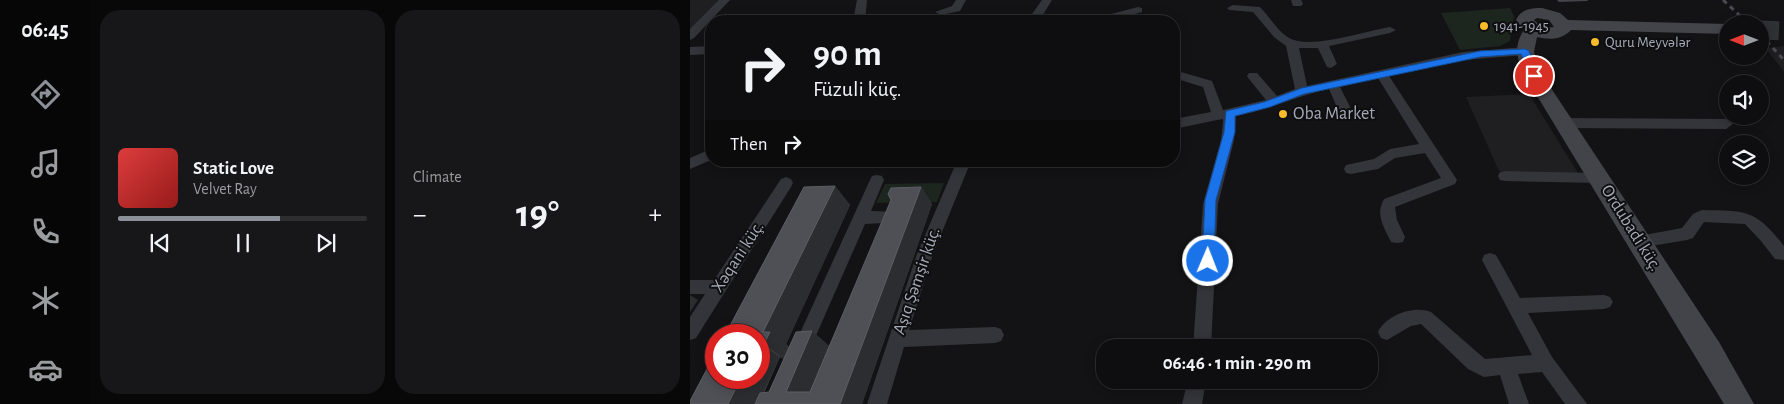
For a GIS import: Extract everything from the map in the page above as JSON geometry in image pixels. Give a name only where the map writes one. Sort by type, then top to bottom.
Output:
[{"type":"main road","points":[[1521,0],[1534,22],[1554,34],[1560,32],[1563,26],[1719,30]]},
{"type":"main road","points":[[1525,51],[1528,36],[1534,22]]},
{"type":"main road","name":"Ordubadi küç.","points":[[1525,51],[1534,76],[1709,351],[1740,404]]},
{"type":"street","points":[[710,15],[725,0]]},
{"type":"street","points":[[860,15],[862,0]]},
{"type":"street","points":[[941,12],[956,9],[961,0]]},
{"type":"street","points":[[1037,15],[1046,0]]},
{"type":"street","points":[[1233,8],[1258,10],[1270,27],[1292,44],[1322,44],[1390,30]]},
{"type":"street","points":[[1125,15],[1138,10]]},
{"type":"street","points":[[690,36],[705,21]]},
{"type":"street","points":[[1292,44],[1302,91]]},
{"type":"street","points":[[1322,44],[1331,64]]},
{"type":"street","points":[[690,51],[705,50]]},
{"type":"street","points":[[1180,123],[1274,101],[1302,91],[1463,56],[1525,51]]},
{"type":"street","points":[[1382,74],[1450,180],[1389,203],[1386,208],[1397,236]]},
{"type":"street","points":[[1180,75],[1208,84],[1224,114],[1230,132],[1211,200],[1208,293],[1203,339]]},
{"type":"street","points":[[1253,76],[1274,101]]},
{"type":"street","points":[[1333,85],[1345,112]]},
{"type":"street","points":[[1564,123],[1719,124]]},
{"type":"street","points":[[1351,169],[1378,164],[1390,154],[1430,147]]},
{"type":"street","points":[[690,164],[705,157]]},
{"type":"street","name":"Aşıq Şəmşir küç.","points":[[877,404],[896,339],[925,254],[961,167]]},
{"type":"street","points":[[1505,176],[1599,178]]},
{"type":"street","points":[[793,368],[877,180]]},
{"type":"street","name":"Xəqani küç.","points":[[690,332],[786,182]]},
{"type":"street","points":[[1639,242],[1687,234],[1698,218],[1708,214],[1742,217],[1750,220],[1782,254]]},
{"type":"street","points":[[860,218],[894,216],[882,243]]},
{"type":"street","points":[[1490,260],[1546,363],[1576,404]]},
{"type":"street","points":[[690,287],[718,287]]},
{"type":"street","points":[[1516,306],[1604,302]]},
{"type":"street","points":[[1387,332],[1410,317],[1418,315],[1425,317],[1474,363],[1484,368],[1546,363]]},
{"type":"street","points":[[896,339],[995,335]]},
{"type":"street","points":[[1506,366],[1519,404]]},
{"type":"street","points":[[1192,404],[1194,389]]},
{"type":"shaded area","points":[[690,0],[722,0],[705,15],[690,31]]},
{"type":"shaded area","points":[[1510,8],[1514,16],[1510,41],[1500,46],[1460,50],[1441,13]]},
{"type":"shaded area","points":[[1784,46],[1784,72],[1769,52],[1769,48]]},
{"type":"shaded area","points":[[1529,94],[1578,173],[1499,171],[1466,97]]},
{"type":"shaded area","points":[[944,183],[937,202],[876,203],[885,184]]},
{"type":"building","points":[[835,186],[767,324],[731,324],[804,187]]},
{"type":"building","points":[[921,187],[840,404],[755,404],[760,393],[769,392],[796,332],[812,331],[786,392],[810,392],[891,200],[888,194],[891,188]]},
{"type":"building","points":[[705,373],[705,389],[736,389],[728,404],[690,404]]},
{"type":"tunnel","points":[[1769,30],[1784,31]]},
{"type":"railway","points":[[1723,0],[1739,15]]},
{"type":"railway","points":[[1769,44],[1784,60]]},
{"type":"place","name":"1941-1945","points":[[1484,26]]},
{"type":"place","name":"Quru Meyvələr","points":[[1595,42]]},
{"type":"place","name":"Oba Market","points":[[1283,114]]},
{"type":"route","points":[[1208,261],[1208,228],[1211,200],[1230,132],[1230,113],[1259,107],[1302,91],[1463,56],[1525,51],[1534,76]]}]
